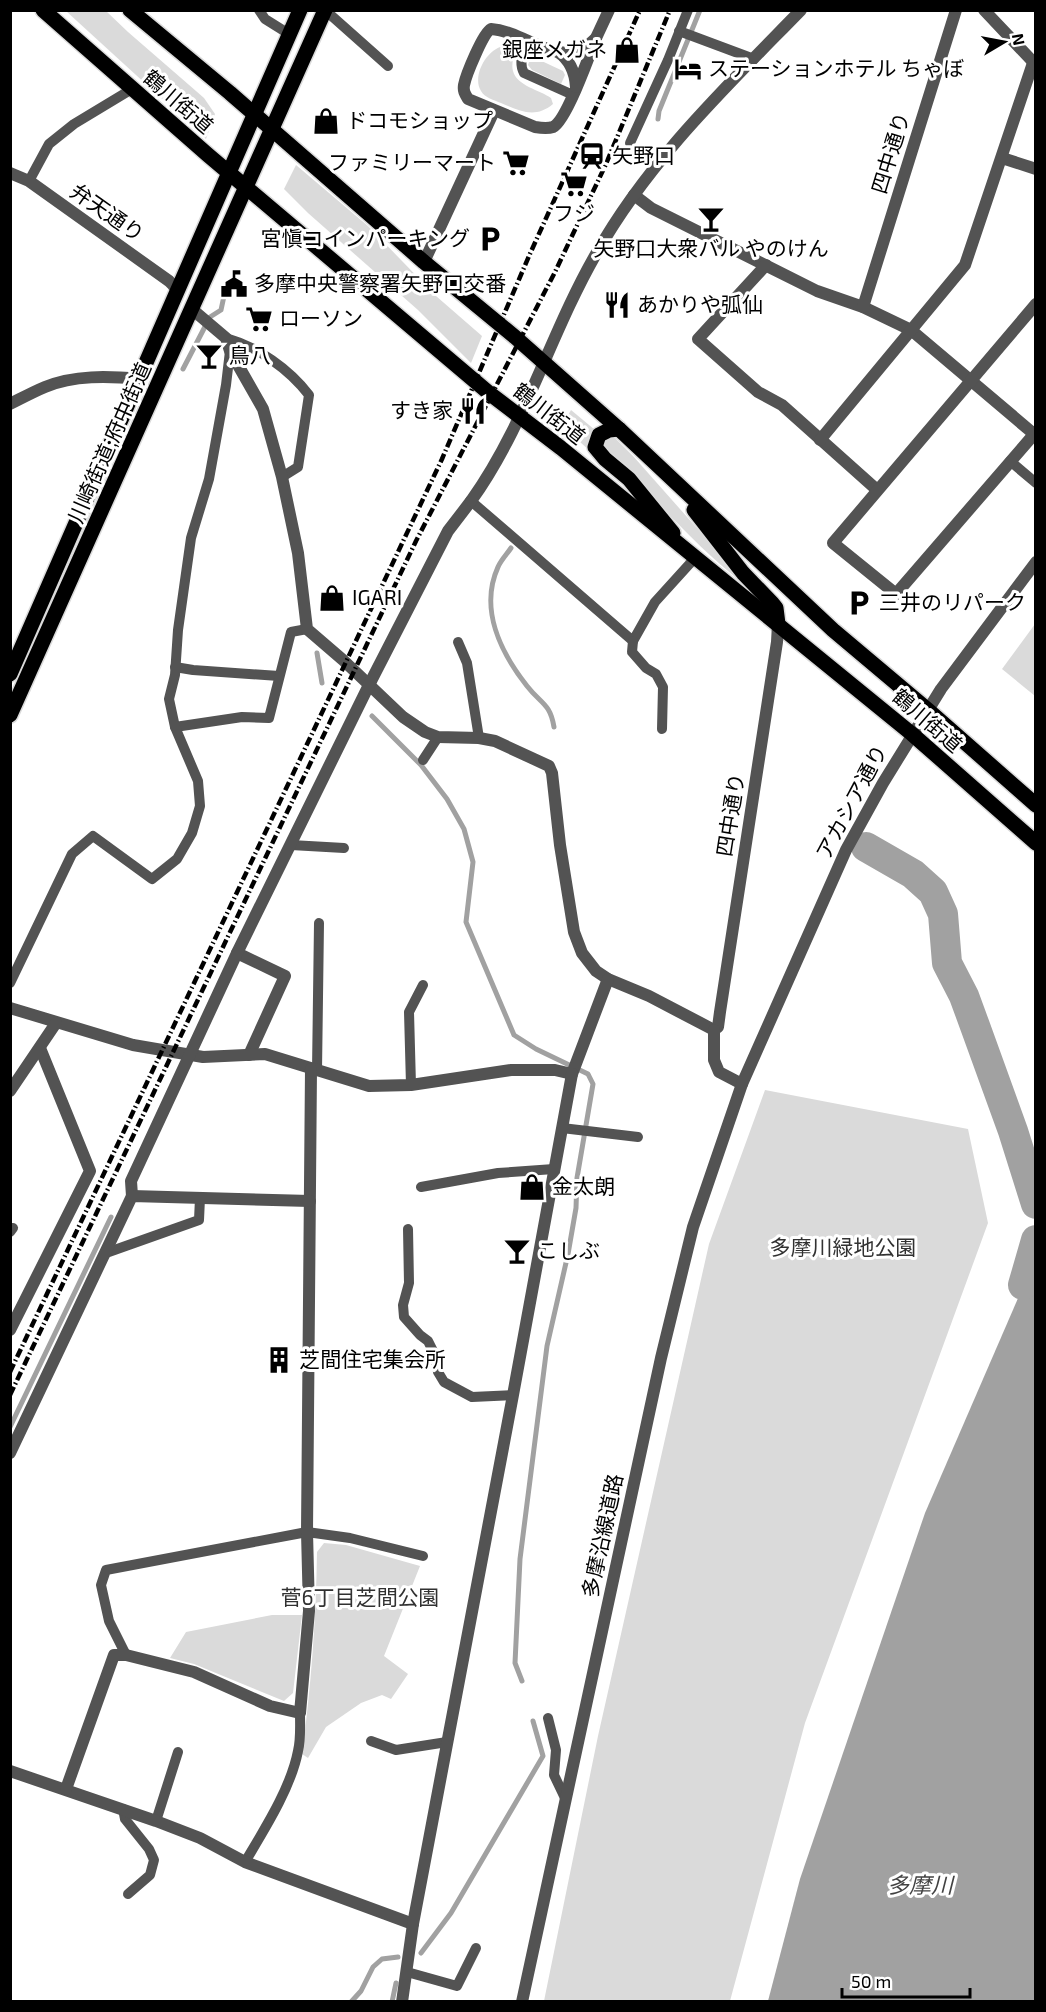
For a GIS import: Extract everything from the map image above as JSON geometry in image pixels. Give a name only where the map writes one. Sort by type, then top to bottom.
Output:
[{"type":"main road","name":"鶴川街道","points":[[43,10],[229,173],[489,393],[912,734],[1035,843]]},
{"type":"main road","name":"鶴川街道","points":[[130,10],[273,130],[619,429],[833,630],[1035,805]]},
{"type":"main road","points":[[10,674],[300,10]]},
{"type":"main road","name":"川崎街道;府中街道","points":[[10,715],[204,319],[248,188],[325,10]]},
{"type":"main road","points":[[619,429],[598,435],[595,444],[598,452],[629,479],[694,559]]},
{"type":"main road","points":[[667,474],[743,573],[772,603],[776,609],[778,624]]},
{"type":"street","points":[[574,91],[573,71],[564,56],[497,29],[489,30],[468,73],[463,89],[468,99],[494,111],[535,127],[544,129],[553,127],[559,123],[574,91],[609,10]]},
{"type":"street","points":[[10,1453],[132,1196],[131,1181],[237,953],[448,531],[495,465],[596,254],[647,177],[695,120],[801,10]]},
{"type":"street","name":"四中通り","points":[[863,307],[956,10]]},
{"type":"street","points":[[820,440],[965,265],[1034,64],[984,10]]},
{"type":"street","points":[[558,52],[576,52],[590,45],[596,38]]},
{"type":"street","points":[[424,262],[494,111]]},
{"type":"street","points":[[1002,158],[1035,169]]},
{"type":"street","name":"弁天通り","points":[[10,173],[29,181],[169,281],[178,290]]},
{"type":"street","points":[[634,195],[651,208],[817,291],[863,307],[911,330],[971,379],[1035,433],[896,594],[832,543],[876,489],[971,379],[1035,304]]},
{"type":"street","points":[[766,265],[698,339],[759,392],[782,405],[876,489]]},
{"type":"street","points":[[204,319],[226,338],[230,351],[263,409],[282,477],[298,553],[307,629],[403,717],[425,732],[438,737],[479,738],[495,741],[549,766],[552,773],[560,845],[574,932],[582,953],[596,971],[608,979],[649,996],[714,1036],[714,1060],[719,1072],[742,1084]]},
{"type":"street","points":[[10,404],[45,386],[64,381],[90,377],[139,378]]},
{"type":"street","name":"アカシア通り","points":[[742,1084],[846,850],[912,734],[1035,562]]},
{"type":"street","name":"四中通り","points":[[714,1036],[718,1027],[778,624]]},
{"type":"street","points":[[237,953],[285,976],[249,1054]]},
{"type":"street","points":[[402,2001],[413,1924],[573,1069],[608,979]]},
{"type":"street","points":[[10,1008],[133,1045],[203,1057],[265,1054],[369,1086],[411,1084],[511,1070],[573,1069]]},
{"type":"street","points":[[10,1091],[56,1023]]},
{"type":"street","points":[[10,1330],[90,1171],[40,1048]]},
{"type":"street","points":[[66,1789],[114,1654],[194,1672],[270,1706],[300,1713],[309,1611],[307,1532],[310,1201],[314,1070]]},
{"type":"street","name":"多摩沿線道路","points":[[522,2001],[669,1325],[693,1227],[742,1084]]},
{"type":"street","points":[[132,1196],[310,1201]]},
{"type":"street","points":[[10,1771],[201,1838],[245,1862],[413,1924]]},
{"type":"lane","points":[[259,10],[265,19],[289,34]]},
{"type":"lane","points":[[325,10],[388,66]]},
{"type":"lane","points":[[630,143],[688,10]]},
{"type":"lane","points":[[679,32],[754,59]]},
{"type":"lane","points":[[525,40],[520,67],[524,74],[574,91]]},
{"type":"lane","points":[[29,181],[49,144],[74,124],[132,88]]},
{"type":"lane","points":[[226,338],[238,342],[288,370],[309,395],[298,467],[282,477]]},
{"type":"lane","points":[[10,983],[72,854],[93,836],[152,879],[177,859],[192,833],[200,806],[198,781],[175,727],[169,699],[191,538],[209,479],[230,351]]},
{"type":"lane","points":[[1010,460],[1035,483]]},
{"type":"lane","points":[[471,501],[633,641]]},
{"type":"lane","points":[[662,729],[663,687],[656,674],[646,668],[632,652],[633,641],[655,602],[694,559]]},
{"type":"lane","points":[[175,727],[242,717],[269,718],[291,632],[307,629]]},
{"type":"lane","points":[[458,642],[467,663],[479,738]]},
{"type":"lane","points":[[175,667],[279,676]]},
{"type":"lane","points":[[423,760],[438,737]]},
{"type":"lane","points":[[291,845],[344,848]]},
{"type":"lane","points":[[314,1070],[320,923]]},
{"type":"lane","points":[[411,1084],[409,1012],[423,985]]},
{"type":"lane","points":[[562,1128],[638,1137]]},
{"type":"lane","points":[[421,1187],[498,1173],[554,1169]]},
{"type":"lane","points":[[106,1253],[199,1221],[200,1198]]},
{"type":"lane","points":[[408,1229],[409,1283],[403,1305],[404,1317],[428,1341],[435,1355],[438,1372],[444,1382],[472,1398],[513,1395]]},
{"type":"lane","points":[[126,1655],[109,1621],[101,1585],[106,1570],[307,1532],[350,1538],[423,1556]]},
{"type":"lane","points":[[245,1862],[286,1785],[298,1752],[300,1713]]},
{"type":"lane","points":[[548,1718],[556,1750],[554,1775],[567,1800]]},
{"type":"lane","points":[[371,1741],[396,1750],[447,1742]]},
{"type":"lane","points":[[156,1821],[178,1752]]},
{"type":"lane","points":[[123,1809],[125,1820],[149,1849],[154,1860],[150,1875],[128,1894]]},
{"type":"lane","points":[[408,1962],[457,1986],[476,1948]]},
{"type":"green space","points":[[66,11],[106,11],[204,98],[215,114],[206,139]]},
{"type":"green space","points":[[507,46],[514,52],[512,66],[515,76],[524,84],[551,98],[553,104],[546,109],[527,112],[515,109],[487,97],[481,91],[478,77],[484,62],[494,50]]},
{"type":"green space","points":[[531,56],[563,71],[565,75],[561,84],[532,70],[528,65]]},
{"type":"green space","points":[[296,165],[368,226],[436,296],[482,336],[471,363],[418,310],[284,189]]},
{"type":"green space","points":[[571,410],[595,430],[589,450],[562,426]]},
{"type":"green space","points":[[612,435],[742,579],[743,583],[696,542],[614,458],[602,444],[603,440]]},
{"type":"green space","points":[[1035,624],[1035,696],[1002,669]]},
{"type":"green space","name":"多摩川緑地公園","points":[[765,1090],[968,1129],[988,1223],[805,1723],[730,2001],[544,2001],[598,1736],[709,1244]]},
{"type":"green space","name":"菅6丁目芝間公園","points":[[324,1543],[346,1545],[420,1566],[384,1656],[408,1674],[391,1699],[382,1695],[361,1703],[326,1727],[308,1758],[302,1754],[316,1603],[317,1552]]},
{"type":"green space","points":[[272,1615],[302,1615],[293,1693],[284,1701],[194,1664],[170,1658],[186,1632]]},
{"type":"water","name":"多摩川","points":[[1035,1259],[1035,2001],[768,2001],[800,1879],[925,1513]]},
{"type":"waterway","points":[[658,119],[659,111],[700,10]]},
{"type":"waterway","points":[[183,369],[210,317],[221,310],[224,296]]},
{"type":"waterway","points":[[511,548],[499,564],[493,583],[492,614],[501,645],[518,673],[547,708],[554,727]]},
{"type":"waterway","points":[[317,653],[322,683]]},
{"type":"waterway","points":[[372,716],[421,765],[447,799],[464,829],[473,862],[466,922],[514,1035],[536,1049],[588,1074],[593,1084],[577,1178],[576,1208],[568,1254],[547,1346],[520,1559],[515,1663],[522,1681]]},
{"type":"waterway","points":[[866,847],[913,874],[933,892],[943,914],[947,963],[964,996],[1013,1131],[1036,1204]]},
{"type":"waterway","points":[[10,1427],[111,1217]]},
{"type":"waterway","points":[[1023,1285],[1036,1240]]},
{"type":"waterway","points":[[421,1953],[451,1913],[543,1756],[533,1721]]},
{"type":"waterway","points":[[351,2002],[361,1991],[373,1967],[382,1959],[398,1957]]},
{"type":"waterway","points":[[392,2002],[396,1983]]},
{"type":"railway","points":[[10,1372],[442,459],[529,256],[640,10]]},
{"type":"railway","points":[[10,1395],[416,541],[555,272],[606,164],[670,10]]},
{"type":"place","name":"銀座メガネ","points":[[627,50]]},
{"type":"place","name":"ステーションホテル ちゃぼ","points":[[688,69]]},
{"type":"place","name":"ドコモショップ","points":[[326,121]]},
{"type":"place","name":"矢野口","points":[[592,156]]},
{"type":"place","name":"ファミリーマート","points":[[516,163]]},
{"type":"place","name":"フジ","points":[[574,184]]},
{"type":"place","name":"矢野口大衆バル やのけん","points":[[711,219]]},
{"type":"place","name":"宮愼コインパーキング","points":[[490,239]]},
{"type":"place","name":"多摩中央警察署矢野口交番","points":[[234,284]]},
{"type":"place","name":"あかりや弧仙","points":[[617,305]]},
{"type":"place","name":"ローソン","points":[[259,319]]},
{"type":"place","name":"鳥八","points":[[209,356]]},
{"type":"place","name":"すき家","points":[[473,411]]},
{"type":"place","name":"IGARI","points":[[332,598]]},
{"type":"place","name":"三井のリパーク","points":[[859,603]]},
{"type":"place","name":"金太朗","points":[[532,1187]]},
{"type":"place","name":"こしぶ","points":[[517,1251]]},
{"type":"place","name":"芝間住宅集会所","points":[[279,1360]]}]
